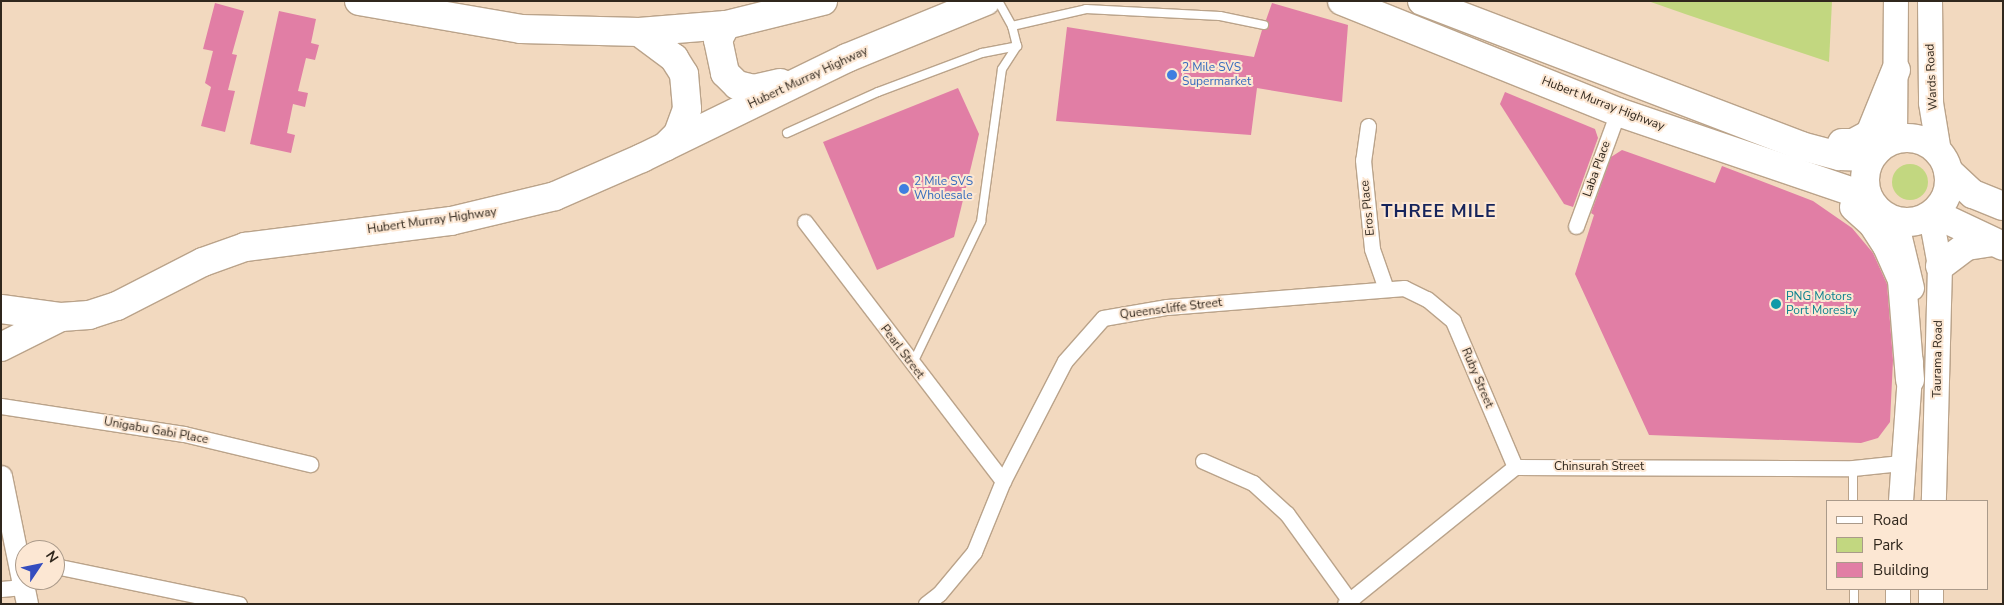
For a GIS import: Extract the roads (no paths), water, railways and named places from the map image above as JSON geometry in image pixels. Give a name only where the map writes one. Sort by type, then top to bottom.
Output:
[{"type":"highway","points":[[359,1],[521,29],[639,32],[726,25],[824,1]]},
{"type":"highway","name":"Hubert Murray Highway","points":[[1,309],[61,317],[89,315],[117,306],[204,262],[245,247],[506,210],[555,196],[664,148],[847,58],[986,1]]},
{"type":"highway","name":"Hubert Murray Highway","points":[[1342,1],[1618,112],[1868,197]]},
{"type":"highway","points":[[1422,1],[1740,124],[1839,156],[1871,157]]},
{"type":"highway","points":[[726,25],[718,40],[719,61],[737,85],[771,88],[823,62],[847,58]]},
{"type":"highway","points":[[639,32],[674,58],[684,74],[687,109],[678,134],[664,148]]},
{"type":"highway","points":[[1740,124],[1853,143],[1870,134],[1896,70]]},
{"type":"highway","points":[[1998,244],[1933,215],[1896,220],[1884,216],[1868,197],[1865,175],[1871,157],[1895,139],[1921,140],[1973,194],[2003,206]]},
{"type":"highway","points":[[1933,215],[1946,194],[1944,162]]},
{"type":"highway","points":[[1804,176],[1858,210],[1888,246],[1902,280],[1910,380]]},
{"type":"highway","points":[[1940,266],[1966,246],[1998,244]]},
{"type":"highway","points":[[1,347],[61,317]]},
{"type":"main road","points":[[1895,139],[1896,1]]},
{"type":"main road","name":"Wards Road","points":[[1930,1],[1931,103],[1944,162]]},
{"type":"main road","name":"Taurama Road","points":[[1933,215],[1940,266],[1934,500]]},
{"type":"main road","points":[[1896,220],[1912,290],[1910,380],[1900,500]]},
{"type":"main road","points":[[1,476],[17,540]]},
{"type":"main road","points":[[1898,590],[1898,604]]},
{"type":"main road","points":[[1931,590],[1931,604]]},
{"type":"street","name":"Laba Place","points":[[1576,226],[1618,112]]},
{"type":"street","name":"Eros Place","points":[[1368,126],[1363,160],[1371,239],[1386,289]]},
{"type":"street","name":"Pearl Street","points":[[805,222],[911,365],[1003,481]]},
{"type":"street","name":"Queenscliffe Street","points":[[926,604],[939,594],[974,552],[1003,481],[1065,361],[1103,318],[1138,310],[1386,289],[1404,288],[1427,298]]},
{"type":"street","name":"Ruby Street","points":[[1427,298],[1453,321],[1515,467]]},
{"type":"street","name":"Unigabu Gabi Place","points":[[1,406],[184,434],[310,464]]},
{"type":"street","points":[[1203,461],[1253,483],[1287,514],[1349,603],[1515,467]]},
{"type":"street","name":"Chinsurah Street","points":[[1515,467],[1853,468],[1902,463]]},
{"type":"street","points":[[65,568],[239,604]]},
{"type":"street","points":[[1,589],[26,595]]},
{"type":"lane","points":[[911,365],[981,222],[1002,69],[1017,46],[1012,26],[998,1]]},
{"type":"lane","points":[[1012,26],[1086,9],[1220,16],[1264,24]]},
{"type":"lane","points":[[787,133],[878,92],[982,53],[1017,46]]},
{"type":"lane","points":[[1853,468],[1853,500]]},
{"type":"lane","points":[[1854,590],[1854,604]]},
{"type":"place","name":"2 Mile SVS Supermarket","points":[[1172,75]]},
{"type":"place","name":"2 Mile SVS Wholesale","points":[[904,189]]},
{"type":"place","name":"PNG Motors Port Moresby","points":[[1776,304]]},
{"type":"district","name":"THREE MILE","points":[[1439,211]]}]
